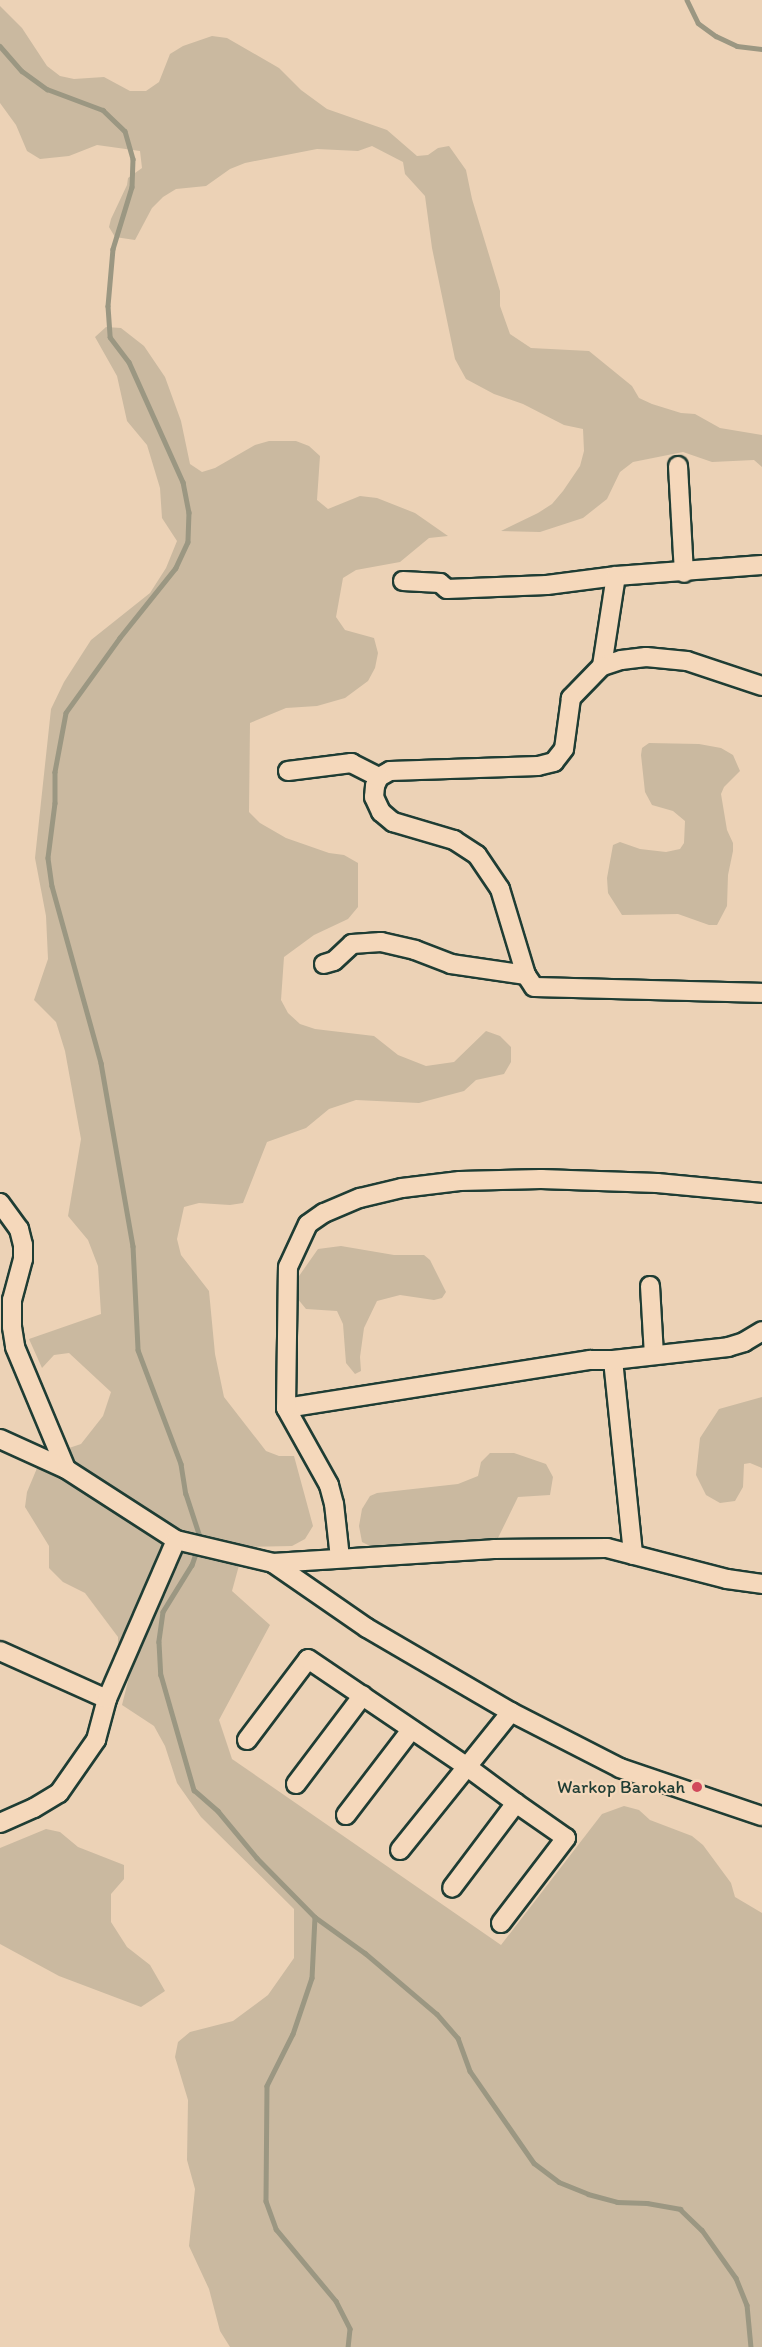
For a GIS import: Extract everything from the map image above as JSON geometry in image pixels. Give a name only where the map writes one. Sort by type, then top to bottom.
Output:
[{"type":"street","points":[[678,466],[684,573]]},
{"type":"street","points":[[403,581],[440,584],[447,589],[547,585],[616,576],[762,566]]},
{"type":"street","points":[[602,666],[616,576]]},
{"type":"street","points":[[762,686],[687,661],[646,657],[602,666],[571,698],[564,749],[554,762],[538,766],[390,771],[379,777],[374,797],[381,812],[409,829],[464,844],[477,855],[500,890],[526,975],[530,984],[539,989],[762,993]]},
{"type":"street","points":[[288,771],[351,763],[379,777]]},
{"type":"street","points":[[324,964],[334,961],[352,944],[381,942],[415,950],[451,964],[526,975]]},
{"type":"street","points":[[340,1558],[334,1504],[328,1485],[285,1408],[288,1267],[308,1224],[324,1213],[370,1195],[402,1188],[460,1181],[541,1179],[657,1183],[762,1193]]},
{"type":"street","points":[[0,1203],[19,1229],[23,1245],[23,1259],[12,1300],[15,1347],[66,1469]]},
{"type":"street","points":[[650,1286],[654,1355]]},
{"type":"street","points":[[285,1408],[590,1360],[613,1360],[728,1347],[744,1342],[762,1331]]},
{"type":"street","points":[[613,1360],[633,1555]]},
{"type":"street","points":[[0,1439],[66,1469],[183,1542],[273,1563],[494,1549],[607,1548],[727,1579],[762,1584]]},
{"type":"street","points":[[0,1823],[34,1808],[59,1793],[96,1740],[107,1699],[183,1542]]},
{"type":"street","points":[[273,1563],[367,1628],[511,1712],[620,1768],[762,1816]]},
{"type":"street","points":[[0,1651],[107,1699]]},
{"type":"street","points":[[247,1740],[308,1659],[466,1766],[566,1838],[501,1923]]},
{"type":"street","points":[[296,1784],[363,1695]]},
{"type":"street","points":[[400,1850],[511,1712]]},
{"type":"street","points":[[346,1815],[411,1730]]},
{"type":"street","points":[[452,1888],[516,1803]]},
{"type":"shaded area","points":[[0,6],[22,28],[47,66],[60,76],[74,79],[104,77],[130,91],[146,91],[159,82],[170,54],[183,46],[212,36],[227,38],[279,68],[301,90],[327,109],[387,130],[417,156],[428,155],[438,148],[449,146],[466,170],[472,199],[500,291],[500,306],[510,334],[531,348],[589,351],[632,386],[639,398],[681,413],[695,414],[720,428],[762,435],[762,467],[754,460],[712,462],[683,452],[633,462],[620,472],[607,499],[583,518],[540,532],[501,531],[552,504],[563,491],[580,466],[584,451],[583,429],[564,425],[466,379],[455,359],[432,248],[425,196],[405,174],[403,162],[372,146],[358,151],[317,149],[245,163],[230,169],[206,186],[176,189],[163,197],[152,208],[135,240],[115,237],[109,227],[111,219],[128,178],[142,168],[140,151],[97,145],[69,156],[40,159],[27,151],[16,125],[0,103]]},
{"type":"shaded area","points":[[106,327],[121,328],[144,346],[165,377],[181,421],[190,464],[202,472],[215,468],[255,445],[269,441],[296,441],[309,446],[320,456],[317,500],[328,509],[360,496],[377,498],[415,513],[448,536],[429,538],[400,562],[356,570],[343,578],[336,617],[345,630],[374,638],[378,653],[375,668],[368,681],[345,698],[317,706],[286,708],[250,723],[249,812],[260,823],[286,838],[329,853],[344,855],[358,863],[358,907],[348,919],[314,935],[284,957],[281,1000],[288,1013],[300,1024],[315,1029],[374,1036],[398,1055],[426,1066],[454,1062],[486,1031],[500,1036],[511,1047],[511,1062],[504,1074],[476,1080],[464,1091],[419,1103],[356,1100],[329,1109],[306,1128],[267,1142],[243,1203],[230,1205],[199,1203],[184,1207],[177,1239],[181,1255],[209,1291],[215,1354],[224,1397],[266,1451],[279,1456],[294,1456],[313,1526],[305,1539],[292,1546],[244,1547],[232,1591],[270,1625],[219,1720],[232,1759],[501,1945],[602,1814],[624,1806],[639,1810],[650,1820],[692,1836],[703,1845],[731,1883],[735,1897],[762,1913],[762,2347],[230,2347],[220,2331],[209,2289],[189,2246],[195,2189],[187,2160],[188,2100],[175,2057],[178,2042],[190,2032],[233,2021],[268,1995],[294,1958],[294,1909],[201,1817],[177,1783],[165,1746],[154,1726],[122,1705],[129,1677],[118,1657],[118,1637],[85,1593],[63,1582],[49,1568],[49,1546],[25,1507],[27,1492],[48,1442],[66,1449],[81,1444],[103,1416],[111,1392],[69,1353],[54,1355],[42,1368],[29,1339],[101,1314],[98,1266],[88,1240],[68,1216],[81,1139],[65,1051],[56,1022],[34,1000],[48,959],[46,916],[35,858],[51,709],[64,682],[91,640],[150,593],[166,568],[177,541],[162,518],[160,488],[147,445],[127,421],[117,376],[95,337]]},
{"type":"shaded area","points":[[649,743],[699,744],[721,748],[733,755],[740,771],[724,787],[721,794],[733,851],[728,875],[727,906],[717,925],[709,925],[678,914],[622,915],[608,893],[607,878],[613,845],[620,842],[640,849],[666,852],[680,849],[684,843],[685,821],[673,811],[652,805],[645,792],[641,755],[642,748]]},
{"type":"shaded area","points":[[341,1246],[394,1255],[424,1255],[430,1260],[446,1292],[442,1298],[434,1300],[400,1295],[377,1301],[364,1328],[360,1357],[361,1371],[355,1374],[346,1363],[343,1324],[337,1311],[306,1309],[297,1298],[295,1291],[299,1276],[318,1249]]},
{"type":"shaded area","points":[[762,1397],[762,1468],[750,1463],[744,1464],[743,1487],[735,1501],[720,1503],[706,1495],[696,1475],[700,1438],[719,1409]]},
{"type":"shaded area","points":[[490,1453],[514,1453],[546,1464],[553,1477],[550,1495],[518,1497],[498,1538],[462,1544],[376,1549],[362,1542],[359,1526],[362,1509],[370,1496],[377,1493],[458,1484],[478,1476],[481,1462]]},
{"type":"shaded area","points":[[46,1829],[60,1832],[78,1847],[124,1865],[124,1879],[111,1894],[111,1922],[127,1947],[150,1965],[165,1991],[141,2007],[59,1976],[0,1944],[0,1848]]},
{"type":"waterway","points":[[687,0],[698,23],[716,36],[737,46],[762,49]]},
{"type":"waterway","points":[[0,46],[22,71],[47,89],[103,110],[125,131],[133,159],[132,187],[113,249],[108,306],[110,337],[129,362],[183,482],[189,512],[188,542],[176,568],[120,638],[66,713],[55,772],[55,803],[48,858],[52,886],[101,1063],[133,1246],[138,1350],[181,1464],[186,1494],[201,1540]]},
{"type":"waterway","points":[[198,1548],[192,1565],[163,1612],[159,1642],[161,1675],[194,1790],[218,1811],[257,1858],[315,1917],[365,1953],[437,2014],[458,2038],[470,2071],[534,2163],[559,2182],[588,2194],[617,2202],[647,2203],[680,2209],[702,2230],[736,2278],[747,2305],[751,2347]]},
{"type":"waterway","points":[[315,1917],[312,1978],[293,2034],[267,2086],[266,2201],[276,2229],[336,2301],[350,2329],[348,2347]]},
{"type":"place","name":"Warkop Barokah","points":[[697,1787]]}]
